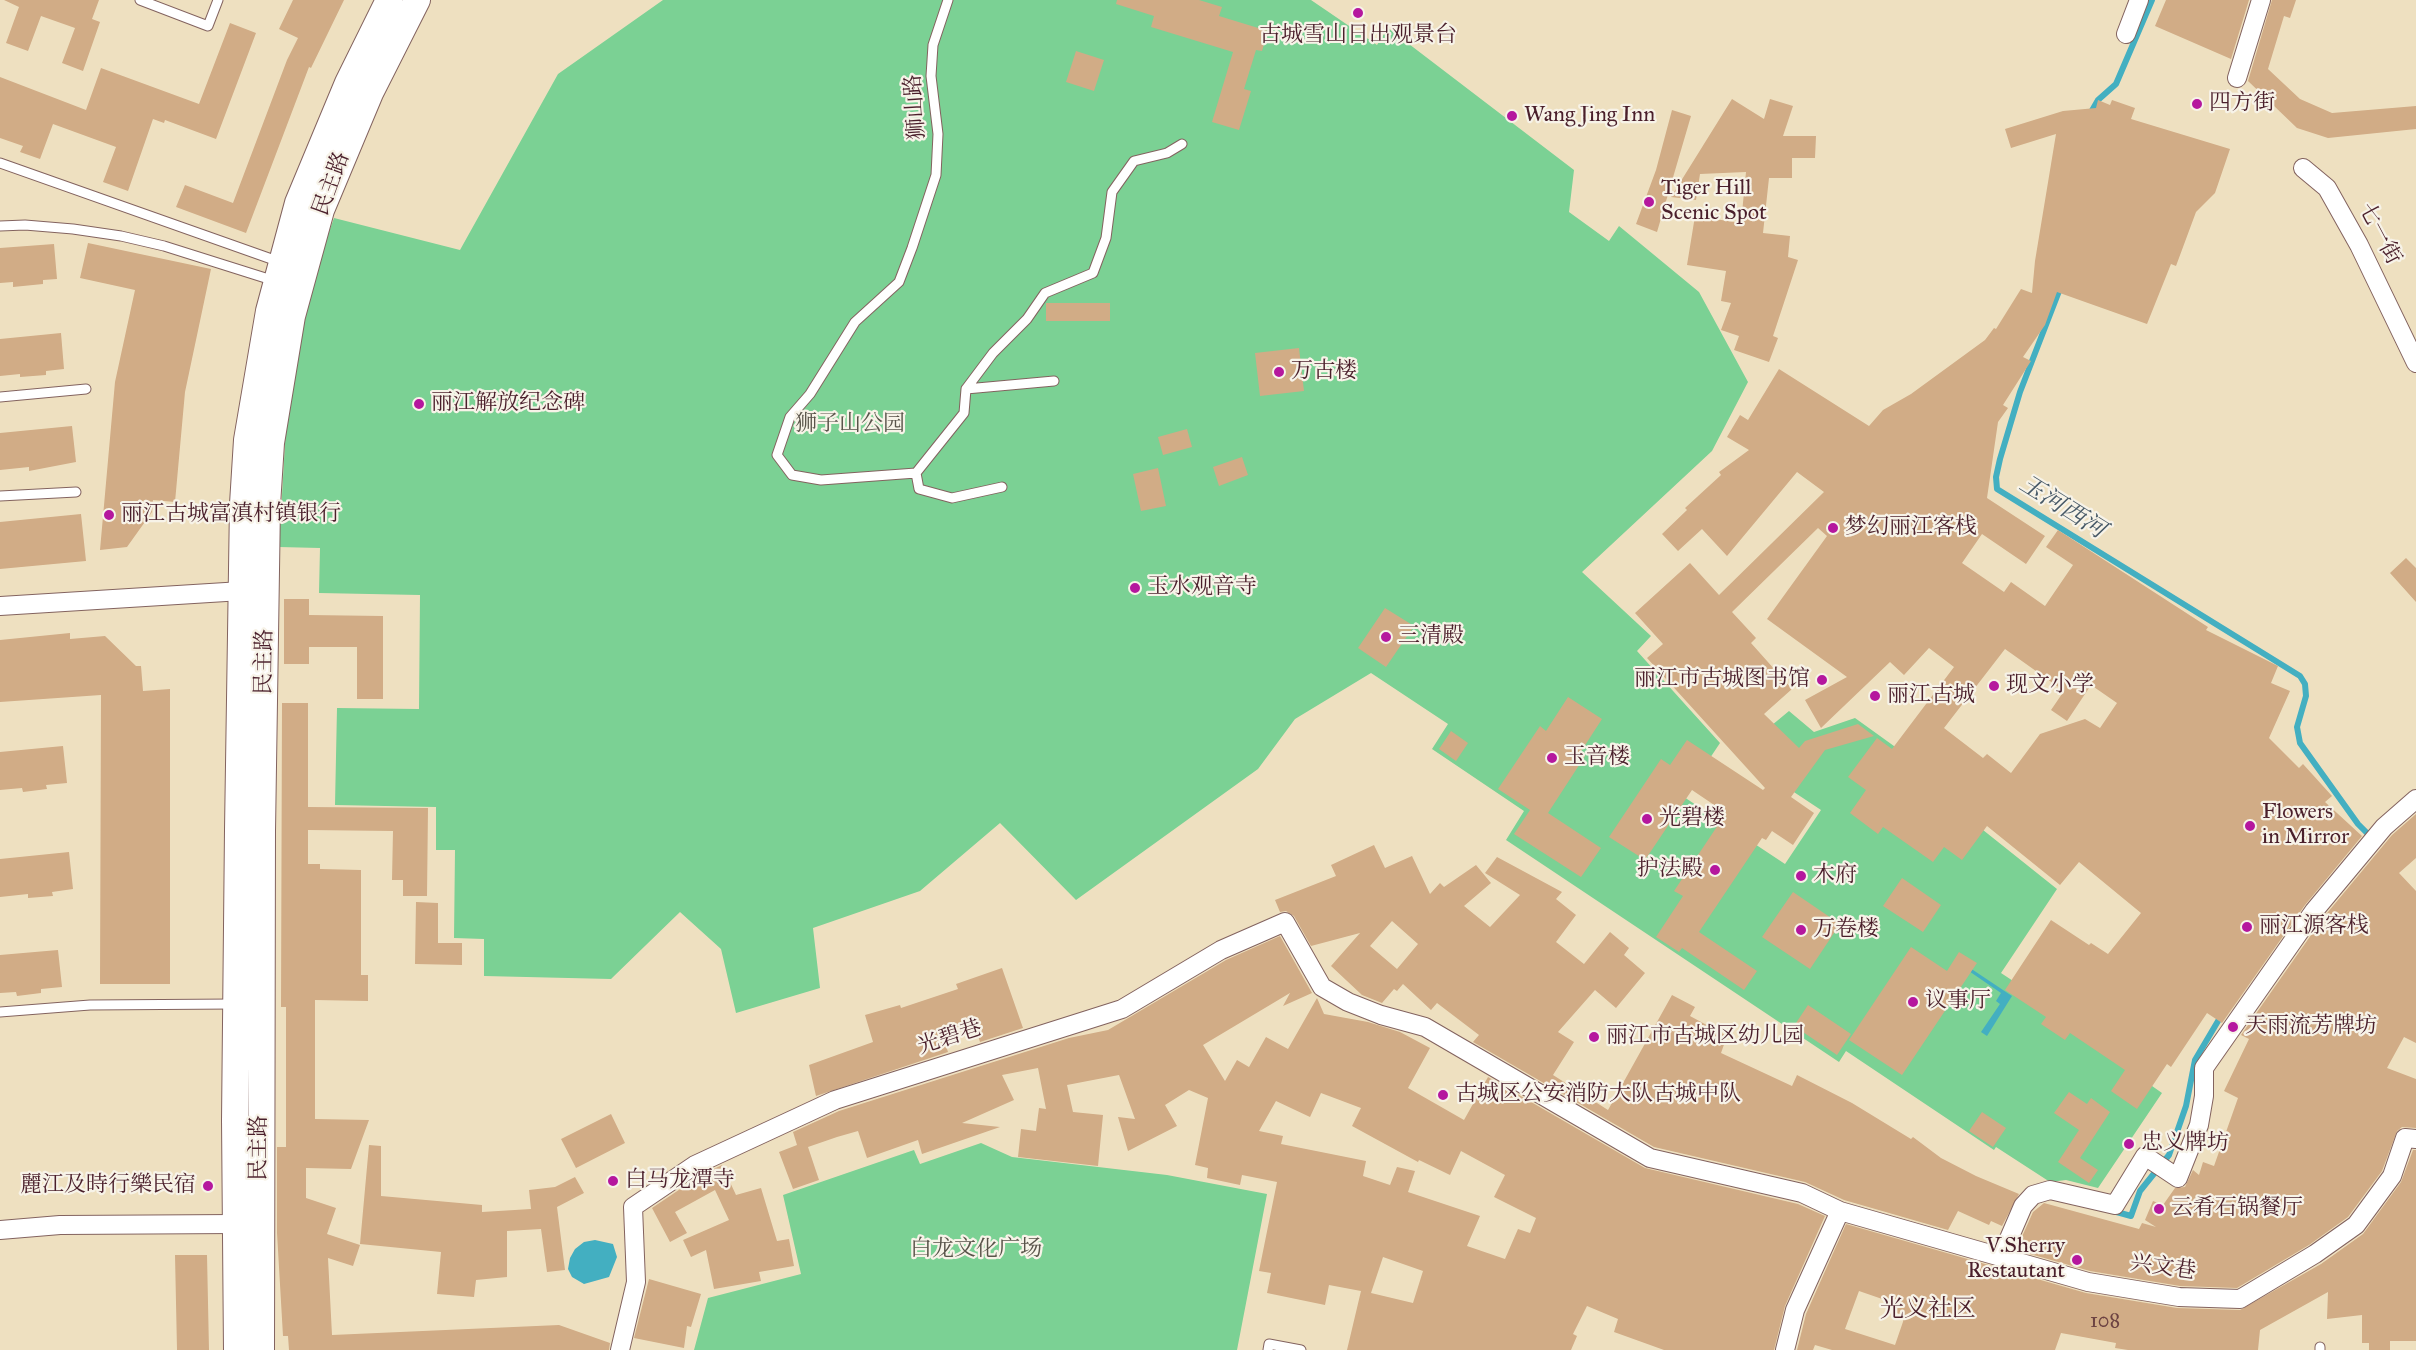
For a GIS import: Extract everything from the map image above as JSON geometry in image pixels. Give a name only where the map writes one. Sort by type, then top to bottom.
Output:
[{"type":"main road","name":"民主路","points":[[237,1350],[236,1004],[242,591],[247,440],[260,353],[278,272],[298,202],[348,82],[389,0]]},
{"type":"main road","name":"民主路","points":[[261,1350],[262,865],[267,506],[271,442],[292,316],[321,210],[370,93],[417,0]]},
{"type":"street","points":[[2126,34],[2139,0]]},
{"type":"street","points":[[2236,78],[2261,0]]},
{"type":"street","name":"七一街","points":[[2303,168],[2327,188],[2359,245],[2416,363]]},
{"type":"street","points":[[0,606],[242,591]]},
{"type":"street","points":[[2001,1257],[2023,1206],[2033,1195],[2050,1190],[2115,1205],[2145,1156],[2178,1178],[2199,1125],[2204,1096],[2204,1068],[2314,911],[2384,827],[2416,799]]},
{"type":"street","name":"光碧巷","points":[[620,1350],[636,1282],[633,1207],[695,1165],[835,1100],[1122,1009],[1221,950],[1285,922]]},
{"type":"street","name":"兴文巷","points":[[1285,922],[1322,987],[1348,1002],[1381,1015],[1425,1027],[1650,1158],[1802,1193],[1840,1211],[2088,1282],[2180,1297],[2240,1299],[2315,1254],[2356,1225],[2392,1176],[2405,1138],[2416,1140]]},
{"type":"street","points":[[1785,1350],[1795,1310],[1840,1211]]},
{"type":"street","points":[[0,1230],[60,1225],[236,1224]]},
{"type":"lane","points":[[140,0],[208,26],[218,0]]},
{"type":"lane","name":"狮山路","points":[[916,473],[821,480],[792,475],[777,455],[790,417],[810,394],[855,322],[899,282],[925,213],[936,175],[938,155],[931,76],[933,45],[948,0]]},
{"type":"lane","points":[[1002,487],[951,498],[919,489],[916,473],[964,413],[966,389],[993,353],[1027,319],[1045,293],[1093,273],[1106,238],[1112,192],[1134,161],[1167,153],[1182,144]]},
{"type":"lane","points":[[0,163],[278,272]]},
{"type":"lane","points":[[0,226],[25,225],[121,236],[278,272]]},
{"type":"lane","points":[[966,389],[1054,381]]},
{"type":"lane","points":[[0,397],[86,389]]},
{"type":"lane","points":[[0,496],[76,492]]},
{"type":"lane","points":[[0,1012],[90,1005],[236,1004]]},
{"type":"lane","points":[[1268,1350],[1269,1344],[1301,1350]]},
{"type":"green space","name":"狮子山公园","points":[[663,0],[1311,0],[1377,45],[1388,28],[1574,170],[1569,212],[1609,241],[1619,226],[1699,292],[1748,382],[1712,451],[1582,572],[1651,636],[1637,651],[1720,743],[1684,797],[1785,864],[1821,810],[1741,757],[1748,745],[1789,711],[1814,732],[1855,718],[1976,805],[1968,818],[2057,889],[2001,973],[2051,1006],[2162,1093],[2098,1188],[2066,1180],[2050,1182],[1996,1147],[1994,1150],[1846,1051],[1839,1062],[1506,840],[1524,811],[1432,749],[1448,724],[1371,673],[1295,719],[1258,769],[1076,900],[1000,823],[920,891],[813,928],[820,988],[736,1013],[721,949],[680,912],[611,979],[484,976],[484,939],[454,938],[455,850],[436,850],[436,807],[335,805],[337,708],[419,709],[420,595],[319,593],[320,548],[279,547],[288,392],[294,356],[322,251],[334,218],[460,250],[558,74]]},
{"type":"green space","name":"白龙文化广场","points":[[981,1143],[1012,1157],[1167,1175],[1267,1194],[1237,1350],[694,1350],[708,1298],[801,1274],[783,1195],[914,1150],[920,1164]]},
{"type":"water","points":[[1964,964],[2012,996],[1987,1036],[1981,1032],[2000,1004],[1996,1001],[2001,993],[1963,967]]},
{"type":"water","points":[[595,1240],[613,1244],[617,1257],[609,1277],[584,1284],[572,1277],[568,1269],[570,1258],[575,1249],[584,1242]]},
{"type":"building","points":[[4,0],[99,0],[92,19],[100,22],[83,71],[62,63],[75,28],[41,16],[28,51],[6,43],[19,7]]},
{"type":"building","points":[[293,0],[344,0],[311,68],[309,67],[246,233],[176,207],[185,185],[233,203],[287,60],[298,38],[279,29]]},
{"type":"building","points":[[1117,0],[1199,0],[1222,7],[1219,16],[1268,31],[1262,51],[1256,50],[1244,89],[1251,91],[1239,130],[1212,122],[1233,52],[1151,27],[1154,16],[1116,4]]},
{"type":"building","points":[[2166,0],[2249,0],[2231,59],[2155,26]]},
{"type":"building","points":[[2272,0],[2296,0],[2290,18],[2284,16],[2268,69],[2300,99],[2332,113],[2416,106],[2416,129],[2328,138],[2297,128],[2248,81]]},
{"type":"building","points":[[230,23],[256,33],[216,139],[165,120],[164,123],[153,119],[128,191],[103,182],[116,147],[53,124],[40,159],[20,152],[23,146],[0,138],[0,77],[86,110],[101,68],[199,104]]},
{"type":"building","points":[[1076,51],[1104,60],[1094,91],[1066,82]]},
{"type":"building","points":[[1732,99],[1764,119],[1770,99],[1793,106],[1783,136],[1816,136],[1815,158],[1792,158],[1792,178],[1769,178],[1763,233],[1790,236],[1788,257],[1798,260],[1773,336],[1778,338],[1769,362],[1734,350],[1739,336],[1721,330],[1731,303],[1721,301],[1726,271],[1687,265],[1695,216],[1741,223],[1746,172],[1700,174],[1696,200],[1671,197]]},
{"type":"building","points":[[2098,100],[2110,105],[2112,100],[2135,108],[2131,119],[2230,149],[2215,193],[2196,212],[2176,266],[2171,264],[2147,324],[2057,292],[2045,325],[2023,357],[2031,361],[2003,405],[2008,408],[1998,422],[1987,498],[2045,536],[2026,564],[1982,534],[1962,563],[2004,592],[2011,582],[2045,606],[2073,565],[2046,547],[2058,530],[2208,627],[2206,630],[2278,666],[2271,683],[2290,691],[2269,738],[2299,768],[2303,764],[2332,796],[2325,802],[2362,836],[2305,905],[2222,1023],[2207,1013],[2171,1067],[2167,1064],[2137,1109],[2111,1091],[2125,1070],[2070,1033],[2065,1040],[2041,1024],[2046,1017],[2005,990],[2051,920],[2089,945],[2091,943],[2108,954],[2141,913],[2079,862],[2060,885],[1987,826],[1962,860],[1944,847],[1933,862],[1883,827],[1878,834],[1850,813],[1866,790],[1848,777],[1877,738],[1892,749],[1954,667],[1929,648],[1904,675],[1890,662],[1821,728],[1805,700],[1847,677],[1767,619],[1827,536],[1818,528],[1732,612],[1756,638],[1751,643],[1792,689],[1764,714],[1799,748],[1805,741],[1858,724],[1874,736],[1825,750],[1791,797],[1814,813],[1793,845],[1772,831],[1766,840],[1762,838],[1699,932],[1757,971],[1744,990],[1682,948],[1679,952],[1656,937],[1683,896],[1674,891],[1726,813],[1692,790],[1645,860],[1609,837],[1661,759],[1670,765],[1687,740],[1763,790],[1765,788],[1647,658],[1663,644],[1635,613],[1690,563],[1719,595],[1824,492],[1797,472],[1727,556],[1702,529],[1678,551],[1662,534],[1687,510],[1685,508],[1721,475],[1719,472],[1749,450],[1727,437],[1740,415],[1748,420],[1779,369],[1869,426],[1883,410],[1911,394],[1985,340],[1994,328],[1996,329],[2021,289],[2032,293],[2035,261],[2056,134],[2011,148],[2005,129],[2063,111],[2096,108]],"holes":[[[2005,649],[2064,691],[2051,710],[2067,721],[2091,685],[2117,703],[2100,728],[2085,719],[2040,734],[2011,773],[1987,754],[1983,758],[1944,728]]]},
{"type":"building","points":[[1672,110],[1691,116],[1657,232],[1636,224],[1656,170]]},
{"type":"building","points":[[88,243],[211,269],[185,392],[175,502],[153,500],[152,512],[127,547],[100,550],[115,382],[135,290],[80,278]]},
{"type":"building","points":[[54,244],[57,279],[43,280],[43,284],[13,287],[13,282],[0,283],[0,248]]},
{"type":"building","points":[[1046,303],[1110,303],[1110,321],[1046,321]]},
{"type":"building","points":[[61,333],[64,369],[46,371],[46,375],[0,376],[0,339]]},
{"type":"building","name":"万古楼","points":[[1299,348],[1304,391],[1260,396],[1255,353]]},
{"type":"building","points":[[72,426],[76,462],[29,471],[29,467],[0,470],[0,433]]},
{"type":"building","points":[[1187,429],[1192,447],[1163,455],[1158,437]]},
{"type":"building","points":[[1242,457],[1248,475],[1219,486],[1213,467]]},
{"type":"building","points":[[1158,468],[1166,506],[1141,511],[1133,474]]},
{"type":"building","points":[[81,514],[86,561],[0,569],[0,522]]},
{"type":"building","points":[[2406,558],[2416,568],[2416,602],[2390,573]]},
{"type":"building","points":[[284,599],[309,599],[309,615],[383,616],[383,699],[357,699],[357,647],[309,647],[309,664],[284,664]]},
{"type":"building","name":"三清殿","points":[[1385,608],[1414,626],[1386,667],[1358,648]]},
{"type":"building","points":[[70,633],[70,639],[105,636],[136,666],[141,666],[143,691],[170,689],[170,984],[100,984],[101,695],[0,702],[0,640]]},
{"type":"building","points":[[1568,697],[1602,719],[1580,753],[1585,756],[1548,813],[1601,848],[1581,877],[1514,834],[1530,810],[1498,789],[1540,726],[1546,731]]},
{"type":"building","points":[[282,703],[308,703],[308,807],[428,808],[427,896],[403,896],[403,880],[392,880],[393,831],[308,830],[308,864],[320,864],[320,869],[361,870],[361,975],[368,975],[368,1001],[315,1000],[315,1119],[369,1120],[351,1169],[306,1168],[306,1198],[336,1208],[327,1234],[360,1245],[353,1266],[328,1258],[332,1335],[559,1325],[610,1343],[609,1350],[289,1350],[288,1336],[283,1336],[277,1233],[277,1147],[286,1147],[286,1007],[281,1007]]},
{"type":"building","points":[[1451,731],[1468,743],[1456,761],[1439,749]]},
{"type":"building","points":[[63,746],[67,783],[46,785],[47,789],[23,792],[22,788],[0,790],[0,752]]},
{"type":"building","points":[[2416,814],[2416,858],[2399,873],[2416,891],[2416,1043],[2404,1037],[2387,1068],[2416,1079],[2416,1128],[2402,1127],[2397,1131],[2382,1171],[2348,1217],[2309,1245],[2237,1288],[2180,1286],[2090,1271],[2016,1250],[2033,1212],[2044,1203],[2139,1229],[2142,1223],[2156,1227],[2145,1220],[2153,1201],[2163,1205],[2175,1188],[2185,1187],[2193,1170],[2199,1175],[2203,1162],[2214,1166],[2238,1098],[2224,1091],[2249,1039],[2241,1035],[2323,918],[2392,835]]},
{"type":"building","points":[[1374,845],[1385,868],[1412,856],[1430,894],[1440,883],[1444,887],[1476,865],[1491,883],[1464,906],[1490,927],[1520,895],[1485,873],[1497,857],[1562,892],[1556,899],[1576,915],[1556,942],[1584,964],[1610,932],[1629,948],[1624,955],[1645,973],[1616,1008],[1595,990],[1558,1032],[1574,1042],[1553,1075],[1608,1110],[1672,995],[1695,1007],[1690,1016],[1727,1036],[1721,1053],[1792,1086],[1797,1075],[1852,1103],[1911,1139],[1913,1137],[1941,1158],[2019,1194],[2002,1226],[1991,1221],[1989,1225],[1958,1211],[1948,1230],[1844,1200],[1805,1182],[1654,1147],[1473,1042],[1479,1035],[1437,1003],[1431,1010],[1403,984],[1397,991],[1394,989],[1382,1003],[1362,995],[1331,966],[1360,933],[1311,946],[1294,916],[1286,911],[1280,912],[1275,900],[1336,876],[1331,865]],"holes":[[[1392,921],[1418,944],[1397,969],[1370,946]]]},
{"type":"building","points":[[69,852],[73,889],[52,892],[53,896],[28,898],[28,894],[0,897],[0,859]]},
{"type":"building","points":[[1902,878],[1941,905],[1923,932],[1883,906]]},
{"type":"building","name":"万卷楼","points":[[1793,892],[1840,924],[1810,969],[1762,937]]},
{"type":"building","points":[[416,902],[438,903],[438,943],[462,943],[462,965],[415,964]]},
{"type":"building","points":[[1280,936],[1312,993],[1283,1006],[1290,993],[1203,1045],[1225,1081],[1237,1060],[1249,1067],[1266,1037],[1288,1049],[1317,998],[1324,1014],[1368,1022],[1400,1032],[1430,1048],[1408,1088],[1464,1120],[1488,1077],[1645,1168],[1798,1204],[1825,1216],[1785,1306],[1774,1350],[1664,1350],[1614,1332],[1618,1319],[1587,1306],[1573,1334],[1577,1336],[1571,1350],[1347,1350],[1361,1291],[1329,1285],[1325,1305],[1267,1293],[1271,1273],[1259,1271],[1277,1182],[1242,1175],[1240,1185],[1207,1178],[1208,1168],[1195,1165],[1208,1098],[1189,1090],[1165,1105],[1177,1126],[1128,1151],[1118,1117],[1135,1119],[1119,1075],[1067,1085],[1073,1112],[1103,1115],[1098,1166],[1018,1157],[1021,1129],[1036,1131],[1039,1108],[1046,1109],[1038,1068],[1002,1075],[1014,1100],[962,1123],[1000,1127],[922,1154],[918,1140],[867,1158],[858,1131],[837,1137],[808,1147],[819,1180],[793,1189],[779,1152],[797,1145],[793,1132],[839,1111],[1069,1038],[1108,1030],[1226,960]],"holes":[[[1321,1093],[1361,1108],[1352,1126],[1418,1162],[1419,1160],[1450,1175],[1461,1151],[1505,1175],[1494,1197],[1536,1218],[1530,1233],[1518,1229],[1505,1259],[1467,1246],[1480,1216],[1408,1192],[1415,1171],[1397,1167],[1390,1185],[1363,1176],[1366,1161],[1281,1144],[1283,1136],[1259,1131],[1276,1101],[1310,1117]],[[1383,1257],[1423,1271],[1413,1303],[1371,1293]]]},
{"type":"building","name":"议事厅","points":[[1911,947],[1947,971],[1959,952],[1977,963],[1902,1075],[1849,1040]]},
{"type":"building","points":[[58,950],[62,987],[41,989],[41,993],[17,996],[16,992],[0,993],[0,955]]},
{"type":"building","points":[[1002,968],[1023,1028],[980,1042],[975,1026],[943,1037],[948,1052],[816,1096],[809,1065],[873,1042],[865,1015],[900,1005],[901,1008],[958,989],[956,984]]},
{"type":"building","points":[[1808,1005],[1851,1034],[1837,1055],[1794,1026]]},
{"type":"building","points":[[2069,1092],[2087,1104],[2091,1098],[2110,1112],[2080,1158],[2098,1170],[2089,1183],[2058,1162],[2079,1130],[2054,1113]]},
{"type":"building","points":[[1982,1112],[2006,1128],[1993,1147],[1969,1131]]},
{"type":"building","points":[[611,1114],[625,1143],[576,1168],[561,1139]]},
{"type":"building","points":[[369,1145],[381,1146],[381,1196],[482,1205],[482,1212],[531,1209],[529,1190],[555,1187],[575,1177],[584,1193],[557,1207],[565,1270],[547,1272],[541,1229],[507,1231],[507,1277],[476,1280],[474,1297],[437,1294],[441,1252],[360,1244]]},
{"type":"building","points":[[2413,1150],[2416,1150],[2416,1341],[2390,1341],[2390,1350],[2369,1350],[2369,1343],[2362,1343],[2362,1315],[2327,1319],[2328,1292],[2260,1330],[2258,1350],[2128,1350],[2115,1348],[2116,1343],[2061,1333],[2055,1350],[1832,1350],[1815,1345],[1813,1350],[1797,1350],[1806,1314],[1846,1224],[2086,1293],[2177,1308],[2240,1310],[2321,1264],[2363,1234],[2401,1182]],"holes":[[[1859,1291],[1888,1301],[1886,1309],[1905,1316],[1895,1345],[1845,1329]]]},
{"type":"building","points":[[722,1165],[736,1195],[761,1188],[777,1241],[789,1239],[794,1266],[759,1272],[761,1281],[714,1289],[706,1250],[691,1257],[683,1240],[729,1220],[715,1190],[675,1212],[687,1233],[670,1242],[652,1208],[701,1175]]},
{"type":"building","points":[[175,1255],[207,1255],[209,1350],[177,1350]]},
{"type":"building","points":[[649,1279],[701,1294],[691,1327],[687,1326],[684,1348],[634,1338]]},
{"type":"waterway","name":"玉河西河","points":[[2090,114],[2098,100],[2116,84],[2152,0]]},
{"type":"waterway","name":"玉河西河","points":[[2061,286],[2020,392],[2000,459],[1996,477],[1997,489],[2300,676],[2305,684],[2306,696],[2297,727],[2300,743],[2358,824],[2371,837]]},
{"type":"waterway","points":[[2113,1211],[2131,1216],[2140,1191],[2169,1155],[2186,1106],[2195,1060],[2221,1016]]},
{"type":"place","name":"古城雪山日出观景台","points":[[1358,13]]},
{"type":"place","name":"四方街","points":[[2197,104]]},
{"type":"place","name":"Wang Jing Inn","points":[[1512,116]]},
{"type":"place","name":"Tiger Hill Scenic Spot","points":[[1649,202]]},
{"type":"place","name":"万古楼","points":[[1279,372]]},
{"type":"place","name":"丽江解放纪念碑","points":[[419,404]]},
{"type":"place","name":"丽江古城富滇村镇银行","points":[[109,515]]},
{"type":"place","name":"梦幻丽江客栈","points":[[1833,528]]},
{"type":"place","name":"玉水观音寺","points":[[1135,588]]},
{"type":"place","name":"三清殿","points":[[1386,637]]},
{"type":"place","name":"丽江市古城图书馆","points":[[1822,680]]},
{"type":"place","name":"现文小学","points":[[1994,686]]},
{"type":"place","name":"丽江古城","points":[[1875,696]]},
{"type":"place","name":"玉音楼","points":[[1552,758]]},
{"type":"place","name":"光碧楼","points":[[1647,819]]},
{"type":"place","name":"Flowers in Mirror","points":[[2250,826]]},
{"type":"place","name":"护法殿","points":[[1715,870]]},
{"type":"place","name":"木府","points":[[1801,876]]},
{"type":"place","name":"丽江源客栈","points":[[2247,927]]},
{"type":"place","name":"万卷楼","points":[[1801,930]]},
{"type":"place","name":"议事厅","points":[[1913,1002]]},
{"type":"place","name":"天雨流芳牌坊","points":[[2233,1027]]},
{"type":"place","name":"丽江市古城区幼儿园","points":[[1594,1037]]},
{"type":"place","name":"古城区公安消防大队古城中队","points":[[1443,1095]]},
{"type":"place","name":"忠义牌坊","points":[[2129,1144]]},
{"type":"place","name":"白马龙潭寺","points":[[613,1181]]},
{"type":"place","name":"麗江及時行樂民宿","points":[[208,1186]]},
{"type":"place","name":"云肴石锅餐厅","points":[[2159,1209]]},
{"type":"place","name":"V.Sherry Restautant","points":[[2077,1260]]},
{"type":"district","name":"光义社区","points":[[1928,1310]]}]
